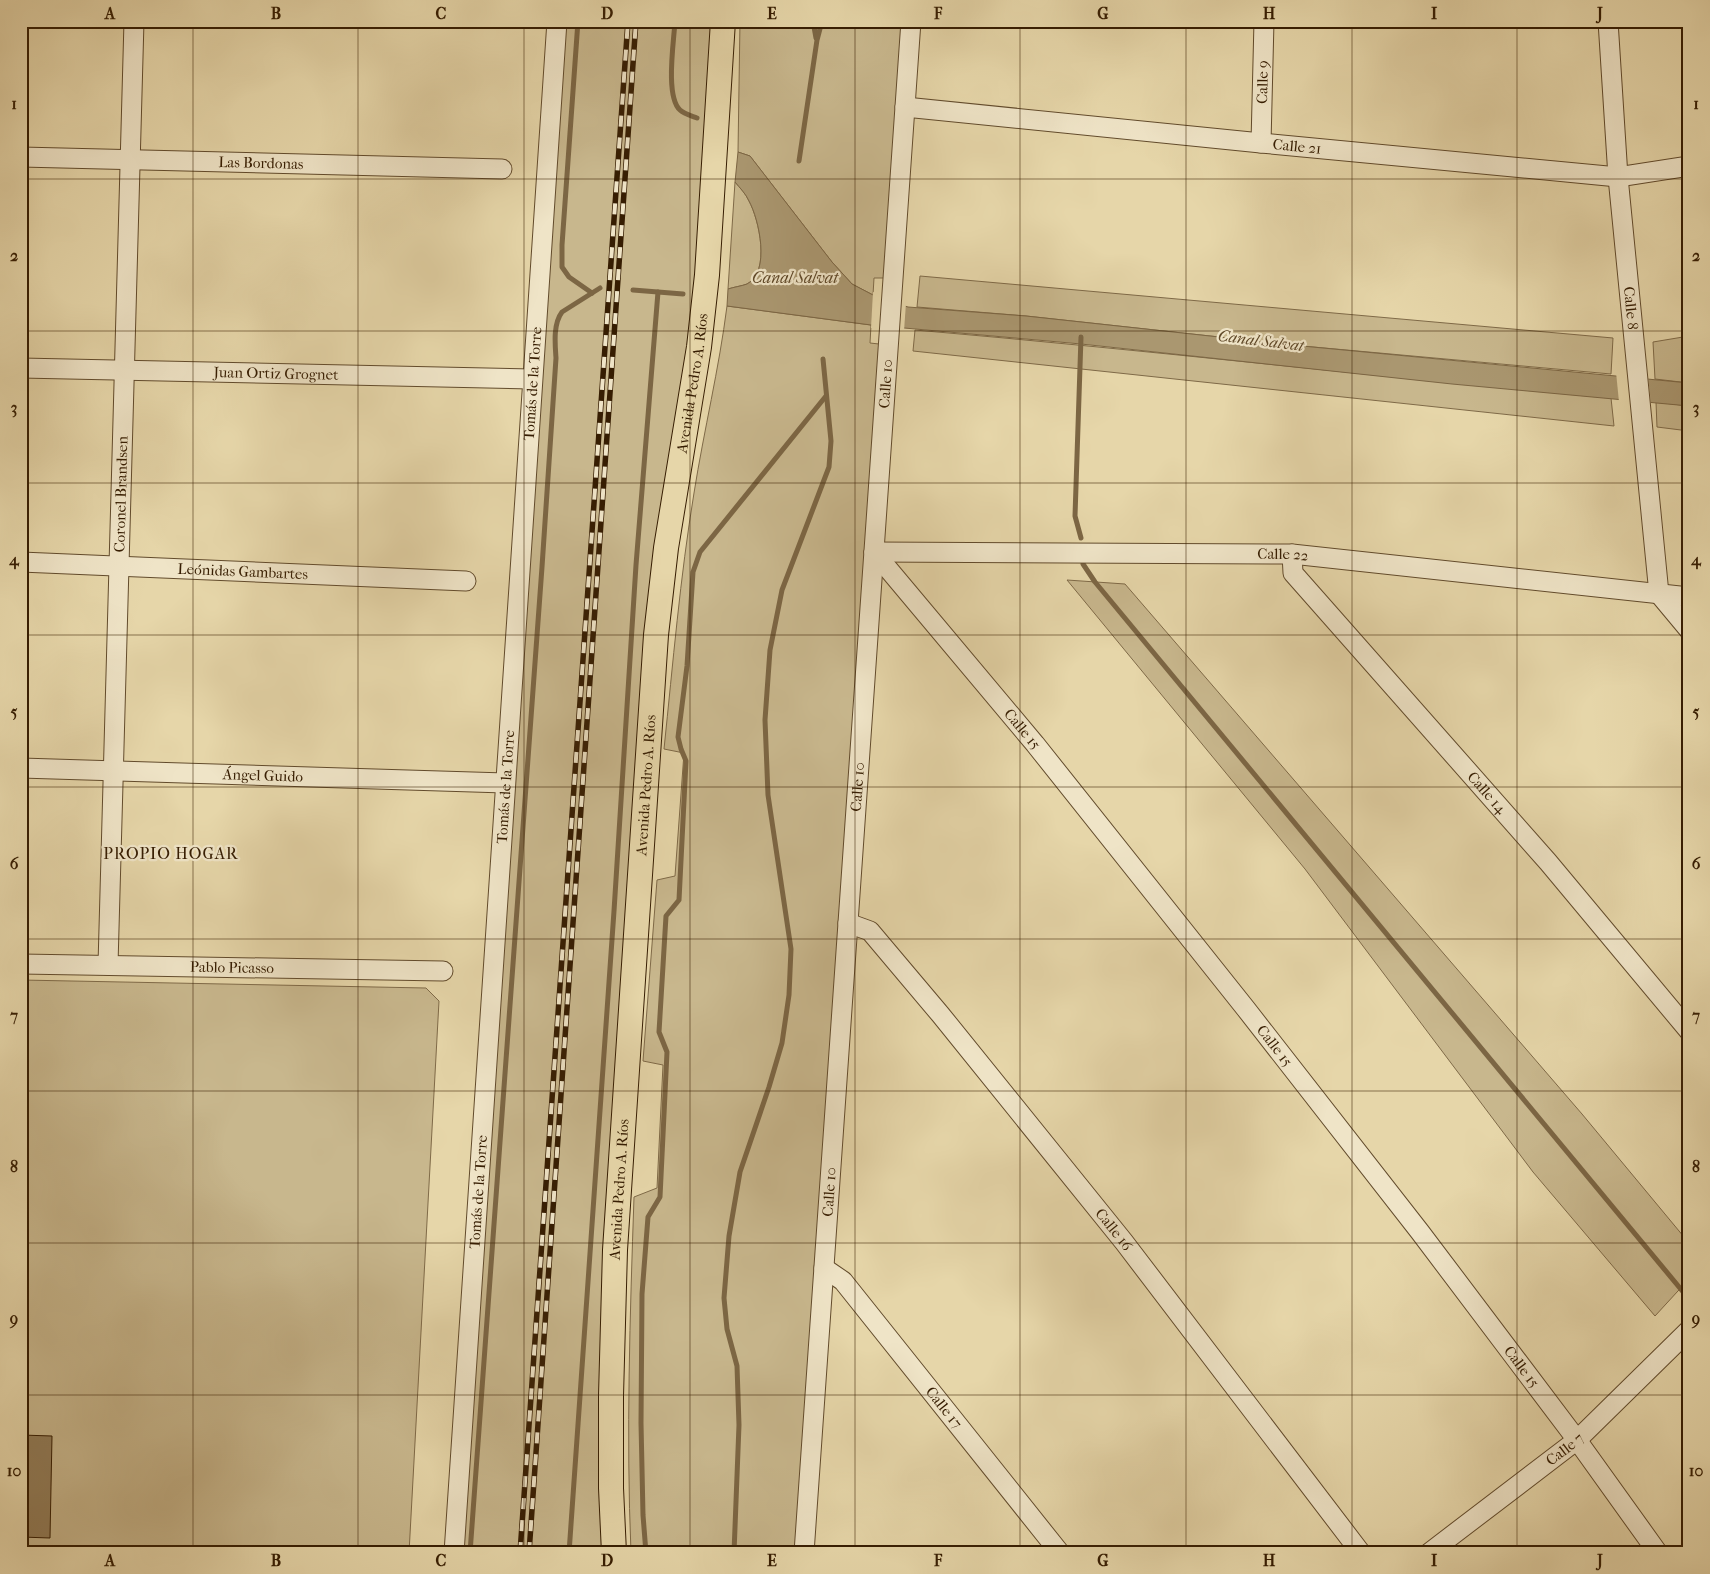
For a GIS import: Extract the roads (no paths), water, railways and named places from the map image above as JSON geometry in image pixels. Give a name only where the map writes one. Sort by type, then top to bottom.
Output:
[{"type":"main road","name":"Avenida Pedro A. Ríos","points":[[614,1553],[611,1488],[611,1396],[615,1250],[656,635],[666,548],[699,347],[708,275],[723,21]]},
{"type":"street","name":"Coronel Brandsen","points":[[108,966],[134,21]]},
{"type":"street","name":"Tomás de la Torre","points":[[454,1553],[557,21]]},
{"type":"street","name":"Calle 10","points":[[804,1553],[910,21]]},
{"type":"street","name":"Calle 9","points":[[1261,143],[1264,21]]},
{"type":"street","name":"Calle 8","points":[[1608,21],[1618,177],[1659,594]]},
{"type":"street","name":"Calle 21","points":[[905,107],[1618,177],[1689,166]]},
{"type":"street","name":"Las Bordonas","points":[[21,157],[130,158],[502,169]]},
{"type":"street","name":"Juan Ortiz Grognet","points":[[21,368],[532,379]]},
{"type":"street","name":"Calle 22","points":[[874,552],[1292,554],[1689,597]]},
{"type":"street","name":"Calle 15","points":[[874,552],[1035,744],[1246,1009],[1414,1224],[1577,1440],[1658,1553]]},
{"type":"street","name":"Calle 14","points":[[1292,554],[1293,573],[1548,862],[1689,1031]]},
{"type":"street","name":"Leónidas Gambartes","points":[[21,562],[466,581]]},
{"type":"street","points":[[1659,594],[1689,630]]},
{"type":"street","name":"Ángel Guido","points":[[21,768],[505,783]]},
{"type":"street","name":"Calle 16","points":[[848,923],[870,931],[958,1037],[1124,1242],[1362,1553]]},
{"type":"street","name":"Pablo Picasso","points":[[21,964],[443,971]]},
{"type":"street","name":"Calle 17","points":[[824,1268],[843,1281],[1060,1553]]},
{"type":"street","name":"Calle 7","points":[[1429,1553],[1577,1440],[1689,1330]]},
{"type":"water","name":"Canal Salvat","points":[[738,152],[750,156],[832,262],[852,284],[873,295],[908,307],[1026,316],[1302,346],[1689,383],[1689,406],[1452,384],[1081,344],[871,325],[727,306],[728,289],[747,284],[754,278],[759,268],[761,257],[759,232],[753,209],[735,182]]},
{"type":"waterway","name":"Canal Salvat","points":[[578,21],[562,267],[569,277],[592,293]]},
{"type":"waterway","points":[[675,21],[672,68],[675,103],[680,110],[697,118]]},
{"type":"waterway","points":[[813,21],[816,38]]},
{"type":"waterway","points":[[799,161],[817,40],[822,21]]},
{"type":"waterway","points":[[470,1553],[542,567],[556,358],[555,334],[557,322],[562,312],[600,288]]},
{"type":"waterway","name":"Canal Salvat","points":[[633,290],[683,294]]},
{"type":"waterway","points":[[569,1553],[636,565],[658,292]]},
{"type":"waterway","points":[[1081,337],[1075,516],[1081,538]]},
{"type":"waterway","points":[[734,1553],[739,1425],[737,1366],[727,1329],[724,1298],[729,1236],[740,1172],[782,1043],[789,995],[791,949],[768,795],[765,720],[770,650],[782,590],[829,467],[831,441],[823,359]]},
{"type":"waterway","points":[[646,1553],[643,1515],[641,1423],[642,1294],[648,1217],[660,1197],[667,1052],[659,1032],[666,916],[679,900],[686,761],[678,737],[687,666],[693,572],[700,552],[826,396]]},
{"type":"waterway","points":[[1083,564],[1095,582],[1689,1299]]},
{"type":"railway","points":[[520,1553],[628,21]]},
{"type":"railway","points":[[529,1553],[636,21]]},
{"type":"district","name":"PROPIO HOGAR","points":[[171,853]]}]
